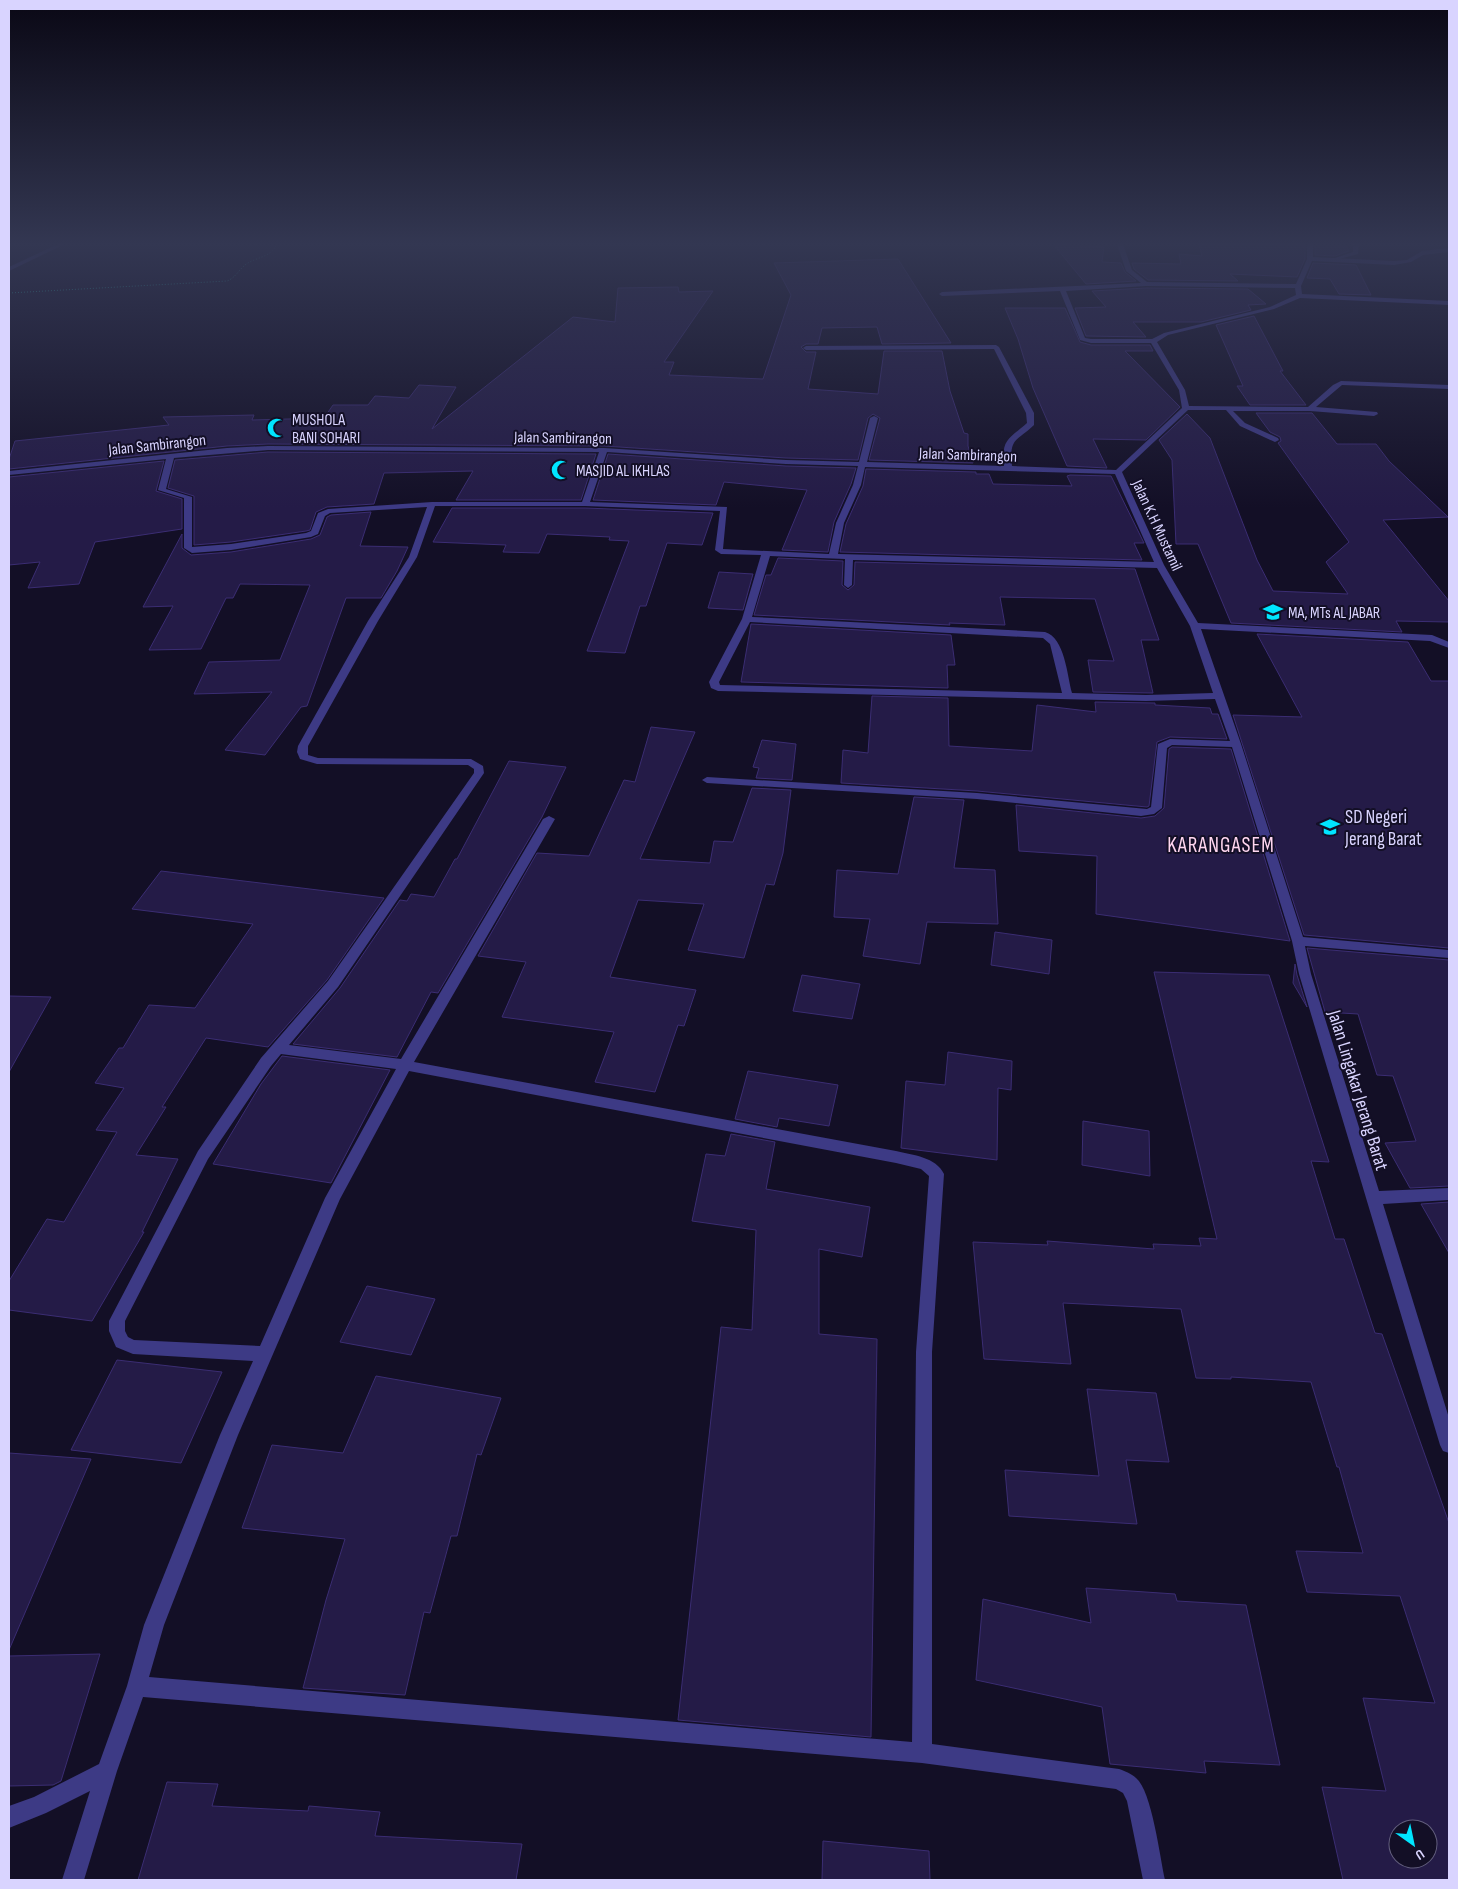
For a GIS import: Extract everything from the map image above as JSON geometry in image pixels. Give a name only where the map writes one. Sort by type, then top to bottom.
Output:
[{"type":"street","points":[[1079,332],[1082,339],[1091,341],[1153,341],[1173,332]]},
{"type":"street","points":[[1153,341],[1182,390],[1186,408],[1310,409],[1374,414]]},
{"type":"street","points":[[806,348],[996,347],[1030,413],[1031,423],[1025,430],[1016,434],[1010,440],[1006,451],[1008,469]]},
{"type":"street","points":[[1310,409],[1335,386],[1341,383],[1449,387]]},
{"type":"street","name":"Jalan K.H Mustamil","points":[[1186,408],[1118,472],[1160,565],[1195,626],[1236,744]]},
{"type":"street","points":[[1228,408],[1231,416],[1240,424],[1275,440]]},
{"type":"street","points":[[832,557],[840,523],[855,493],[874,418]]},
{"type":"street","name":"Jalan Sambirangon","points":[[9,474],[171,456],[268,448],[604,450],[704,458],[1118,472]]},
{"type":"street","points":[[585,504],[604,450]]},
{"type":"street","points":[[171,456],[162,490],[188,497],[188,548],[192,550],[231,547],[308,535],[315,532],[321,515],[328,511],[432,504],[585,504],[724,509],[719,551],[832,557],[1160,565]]},
{"type":"street","points":[[265,1354],[133,1347],[122,1342],[117,1331],[117,1321],[203,1155],[266,1062],[333,984],[479,772],[477,765],[471,762],[317,761],[309,759],[302,752],[303,746],[346,668],[413,557],[432,504]]},
{"type":"street","points":[[766,554],[747,619],[714,682],[718,688],[1146,698],[1220,696]]},
{"type":"street","points":[[848,585],[849,557]]},
{"type":"street","points":[[747,619],[1045,635],[1051,638],[1055,644],[1067,695]]},
{"type":"street","points":[[1195,626],[1432,638],[1447,643]]},
{"type":"street","points":[[707,780],[977,796],[1141,813],[1150,812],[1156,808],[1162,746],[1177,742],[1236,744]]},
{"type":"street","name":"Jalan Lingakar Jerang Barat","points":[[1236,744],[1298,941],[1305,974],[1372,1198],[1449,1445]]},
{"type":"street","points":[[73,1880],[107,1772],[137,1686],[154,1625],[229,1436],[333,1198],[405,1065],[549,819]]},
{"type":"street","points":[[1298,941],[1449,954]]},
{"type":"street","points":[[279,1049],[405,1065],[896,1157],[925,1164],[936,1174],[924,1352],[922,1753]]},
{"type":"street","points":[[1372,1198],[1449,1194]]},
{"type":"street","points":[[137,1686],[922,1753],[1119,1779],[1130,1786],[1137,1798],[1154,1880]]},
{"type":"street","points":[[9,1817],[39,1806],[107,1772]]},
{"type":"building","points":[[554,332],[685,332],[664,362],[674,362],[669,375],[763,379],[779,332],[821,332],[818,344],[806,344],[801,347],[806,352],[816,352],[808,389],[878,394],[884,351],[942,351],[950,391],[964,433],[968,434],[968,446],[973,463],[869,460],[880,418],[873,414],[868,418],[858,460],[786,458],[604,446],[268,444],[227,446],[9,469],[9,459],[15,441],[169,425],[163,417],[254,415],[252,420],[324,418],[333,405],[368,405],[375,396],[409,398],[419,385],[456,387],[432,429]]},
{"type":"building","points":[[879,332],[944,332],[951,343],[882,344]]},
{"type":"building","points":[[1015,332],[1076,332],[1080,342],[1091,345],[1150,345],[1153,351],[1125,351],[1180,407],[1146,440],[1093,439],[1107,468],[1067,466],[1033,388]]},
{"type":"building","points":[[1084,332],[1142,332],[1146,337],[1086,336]]},
{"type":"building","points":[[1219,332],[1263,332],[1283,371],[1280,371],[1306,405],[1250,405],[1237,386],[1243,386]]},
{"type":"building","points":[[1256,413],[1312,413],[1337,444],[1376,444],[1389,461],[1448,517],[1383,520],[1449,601],[1449,622],[1396,621],[1402,632],[1231,623],[1198,544],[1176,544],[1172,460],[1159,440],[1187,414],[1210,438],[1257,560],[1273,591],[1348,594],[1326,562],[1349,542],[1278,443],[1281,441],[1280,437],[1270,432]]},
{"type":"building","points":[[268,452],[596,454],[581,500],[456,500],[473,471],[384,473],[374,504],[327,507],[316,512],[310,530],[231,542],[194,545],[194,496],[168,488],[175,460]]},
{"type":"building","points":[[608,454],[786,466],[856,468],[834,522],[828,552],[782,550],[807,490],[724,482],[716,505],[593,500]]},
{"type":"building","points":[[164,461],[156,491],[182,499],[182,529],[95,542],[79,584],[28,588],[40,562],[9,565],[9,477]]},
{"type":"building","points":[[866,469],[976,472],[976,474],[989,474],[993,484],[1072,486],[1067,476],[1111,476],[1144,543],[1134,543],[1142,560],[840,552],[846,524],[863,486]]},
{"type":"building","points":[[452,508],[585,508],[713,513],[702,545],[667,543],[646,606],[640,606],[625,653],[587,651],[629,541],[609,540],[610,537],[547,534],[539,553],[503,552],[506,545],[433,542]]},
{"type":"building","points":[[371,512],[360,546],[408,547],[397,571],[381,598],[346,598],[307,706],[301,707],[265,755],[225,750],[272,692],[194,694],[209,662],[280,660],[310,585],[240,584],[233,598],[226,598],[201,649],[149,650],[173,606],[143,607],[182,534],[182,548],[191,555],[231,552],[311,539],[320,535],[327,517],[331,515]]},
{"type":"building","points":[[778,558],[843,561],[842,585],[848,590],[854,585],[855,562],[1135,569],[1159,640],[1141,640],[1153,693],[1093,692],[1088,660],[1114,661],[1095,599],[1000,597],[1005,625],[949,623],[950,625],[754,615],[766,575],[771,575]]},
{"type":"building","points":[[719,572],[753,574],[743,610],[708,608]]},
{"type":"building","points":[[751,624],[951,635],[955,665],[947,665],[948,688],[741,682]]},
{"type":"building","points":[[1257,634],[1408,642],[1431,681],[1449,681],[1449,948],[1304,935],[1233,715],[1302,717]]},
{"type":"building","points":[[872,696],[948,698],[949,746],[1032,751],[1037,705],[1096,712],[1095,702],[1155,703],[1155,705],[1210,708],[1212,714],[1218,714],[1227,739],[1170,737],[1157,742],[1149,806],[1147,807],[977,791],[841,783],[843,750],[868,753]]},
{"type":"building","points":[[651,727],[695,732],[640,859],[710,863],[714,841],[733,842],[752,788],[791,790],[783,853],[774,885],[766,884],[744,958],[688,950],[704,904],[638,900],[610,977],[696,990],[684,1026],[678,1025],[655,1092],[595,1082],[614,1032],[502,1017],[526,962],[478,956],[537,853],[589,856],[624,780],[635,782]]},
{"type":"building","points":[[762,740],[796,744],[792,780],[756,778],[759,768],[753,767]]},
{"type":"building","points":[[1172,747],[1231,749],[1290,941],[1096,914],[1097,856],[1019,851],[1016,805],[1141,818],[1155,816],[1164,808],[1169,749]]},
{"type":"building","points":[[509,761],[566,767],[542,817],[438,993],[431,992],[397,1057],[293,1044],[340,988],[400,900],[407,901],[411,894],[434,897],[455,859],[457,859]]},
{"type":"building","points":[[914,797],[964,800],[954,868],[995,870],[998,924],[927,922],[920,964],[863,956],[870,919],[834,917],[837,870],[898,874]]},
{"type":"building","points":[[161,871],[384,898],[327,980],[268,1047],[206,1038],[162,1107],[166,1107],[136,1155],[178,1159],[142,1232],[144,1232],[92,1321],[9,1310],[9,1281],[47,1219],[64,1222],[117,1132],[96,1130],[124,1088],[95,1083],[119,1048],[123,1048],[149,1005],[195,1008],[253,924],[132,909]]},
{"type":"building","points":[[995,932],[1052,940],[1049,974],[991,965]]},
{"type":"building","points":[[1307,948],[1449,960],[1449,1186],[1410,1188],[1385,1143],[1416,1141],[1393,1076],[1377,1075],[1358,1014],[1325,1012]]},
{"type":"building","points":[[1295,964],[1297,975],[1307,1007],[1293,983]]},
{"type":"building","points":[[1154,972],[1269,975],[1329,1162],[1311,1161],[1335,1239],[1344,1239],[1375,1333],[1382,1334],[1449,1523],[1449,1880],[1343,1880],[1322,1787],[1386,1791],[1363,1698],[1435,1703],[1400,1596],[1307,1592],[1296,1551],[1363,1553],[1339,1467],[1337,1467],[1311,1382],[1231,1377],[1231,1379],[1196,1378],[1181,1309],[1063,1303],[1071,1364],[984,1359],[973,1242],[1048,1245],[1047,1241],[1154,1249],[1153,1244],[1201,1246],[1199,1238],[1217,1239]]},
{"type":"building","points":[[802,975],[860,984],[852,1019],[793,1011]]},
{"type":"building","points":[[9,996],[51,997],[9,1072]]},
{"type":"building","points":[[948,1052],[1012,1061],[1011,1090],[998,1088],[997,1160],[901,1148],[906,1081],[945,1085]]},
{"type":"building","points":[[282,1056],[390,1070],[331,1183],[213,1164],[261,1084]]},
{"type":"building","points":[[748,1071],[838,1085],[829,1126],[779,1118],[777,1127],[735,1119]]},
{"type":"building","points":[[1083,1121],[1149,1131],[1150,1176],[1082,1165]]},
{"type":"building","points":[[731,1134],[775,1142],[766,1189],[870,1207],[862,1257],[819,1249],[819,1334],[877,1339],[871,1737],[678,1720],[721,1327],[752,1330],[756,1230],[692,1221],[706,1154],[725,1156]]},
{"type":"building","points":[[1449,1202],[1449,1253],[1421,1204]]},
{"type":"building","points":[[367,1286],[435,1299],[411,1355],[340,1342]]},
{"type":"building","points":[[117,1360],[222,1372],[181,1463],[71,1450]]},
{"type":"building","points":[[376,1376],[501,1398],[481,1455],[477,1454],[457,1536],[451,1536],[430,1613],[424,1612],[405,1695],[303,1688],[326,1600],[345,1539],[242,1528],[272,1445],[343,1453]]},
{"type":"building","points":[[1087,1389],[1156,1393],[1169,1462],[1126,1460],[1137,1524],[1009,1516],[1005,1470],[1099,1476]]},
{"type":"building","points":[[9,1453],[91,1459],[9,1650]]},
{"type":"building","points":[[1086,1588],[1175,1594],[1177,1601],[1246,1605],[1280,1765],[1204,1761],[1206,1773],[1110,1764],[1102,1707],[976,1680],[983,1599],[1091,1623]]},
{"type":"building","points":[[100,1654],[61,1781],[53,1785],[9,1786],[9,1656]]},
{"type":"building","points":[[167,1782],[218,1784],[212,1806],[308,1811],[309,1806],[380,1812],[375,1836],[522,1844],[516,1880],[138,1880]]},
{"type":"building","points":[[823,1841],[929,1851],[930,1880],[822,1880]]},
{"type":"place","name":"MUSHOLA BANI SOHARI","points":[[277,428]]},
{"type":"place","name":"MASJID AL IKHLAS","points":[[561,470]]},
{"type":"place","name":"MA, MTs AL JABAR","points":[[1273,612]]},
{"type":"place","name":"SD Negeri Jerang Barat","points":[[1330,827]]},
{"type":"district","name":"KARANGASEM","points":[[1221,845]]}]
